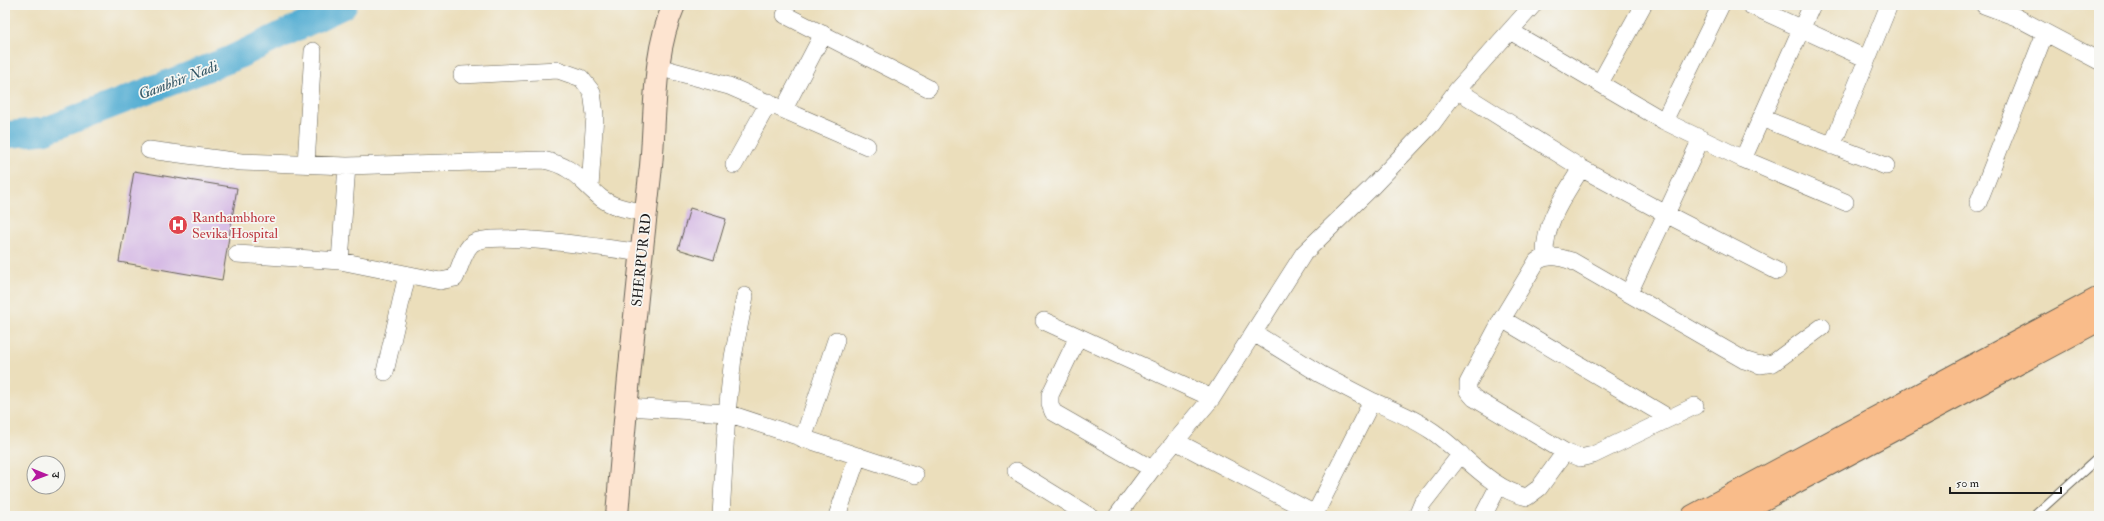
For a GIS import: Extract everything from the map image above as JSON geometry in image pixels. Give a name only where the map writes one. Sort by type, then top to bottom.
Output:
[{"type":"highway","points":[[1693,516],[2099,298]]},
{"type":"highway","points":[[1732,516],[2099,320]]},
{"type":"street","name":"SHERPUR RD","points":[[617,516],[646,213],[658,67],[662,41],[674,5]]},
{"type":"street","points":[[1116,516],[1152,468],[1212,398],[1304,253],[1369,190],[1432,124],[1457,90],[1533,5]]},
{"type":"street","points":[[1600,84],[1643,5]]},
{"type":"street","points":[[1664,121],[1721,5]]},
{"type":"street","points":[[1750,5],[1801,30],[1867,59]]},
{"type":"street","points":[[1743,159],[1812,5]]},
{"type":"street","points":[[1832,146],[1889,5]]},
{"type":"street","points":[[1984,5],[2016,17],[2099,61]]},
{"type":"street","points":[[785,15],[928,88]]},
{"type":"street","points":[[1510,31],[1664,121],[1743,159],[1845,202]]},
{"type":"street","points":[[1978,203],[2045,33]]},
{"type":"street","points":[[734,165],[777,106],[823,34]]},
{"type":"street","points":[[306,164],[313,51]]},
{"type":"street","points":[[658,67],[729,86],[867,146]]},
{"type":"street","points":[[462,75],[558,70],[582,78],[592,92],[595,115],[590,187]]},
{"type":"street","points":[[1457,90],[1581,168],[1777,271]]},
{"type":"street","points":[[1761,118],[1886,166]]},
{"type":"street","points":[[1629,294],[1701,139]]},
{"type":"street","points":[[149,150],[241,162],[347,166],[543,160],[559,163],[573,171],[602,199],[617,207],[646,213]]},
{"type":"street","points":[[340,262],[347,166]]},
{"type":"street","points":[[1545,256],[1544,242],[1552,215],[1581,168]]},
{"type":"street","points":[[236,254],[340,262],[381,268],[407,276],[440,281],[455,278],[471,244],[483,239],[563,242],[642,253]]},
{"type":"street","points":[[1694,406],[1593,455],[1580,458],[1565,452],[1474,398],[1468,391],[1468,383],[1502,319],[1537,261],[1545,256],[1558,256],[1572,261],[1744,360],[1760,365],[1773,363],[1822,327]]},
{"type":"street","points":[[385,372],[407,276]]},
{"type":"street","points":[[721,516],[727,414],[733,357],[745,296]]},
{"type":"street","points":[[1502,319],[1669,418]]},
{"type":"street","points":[[1044,321],[1212,398]]},
{"type":"street","points":[[1254,333],[1320,374],[1372,401],[1410,417],[1433,432],[1498,485],[1514,494],[1526,497],[1539,488],[1565,452]]},
{"type":"street","points":[[1078,337],[1050,395],[1050,404],[1053,412],[1152,468]]},
{"type":"street","points":[[803,438],[836,340]]},
{"type":"street","points":[[1175,441],[1315,515],[1372,401]]},
{"type":"street","points":[[627,407],[727,414],[915,475]]},
{"type":"street","points":[[1417,516],[1422,504],[1461,454]]},
{"type":"street","points":[[837,516],[858,456]]},
{"type":"street","points":[[1016,472],[1089,516]]},
{"type":"street","points":[[1483,516],[1498,485]]},
{"type":"lane","points":[[2034,516],[2099,457]]},
{"type":"building","name":"Ranthambhore Sevika Hospital","points":[[134,171],[237,188],[222,280],[119,262]]},
{"type":"building","points":[[690,208],[726,219],[714,260],[678,249]]},
{"type":"waterway","name":"Gambhir Nadi","points":[[5,135],[44,131],[231,59],[344,5]]},
{"type":"place","name":"Ranthambhore Sevika Hospital","points":[[178,225]]}]
